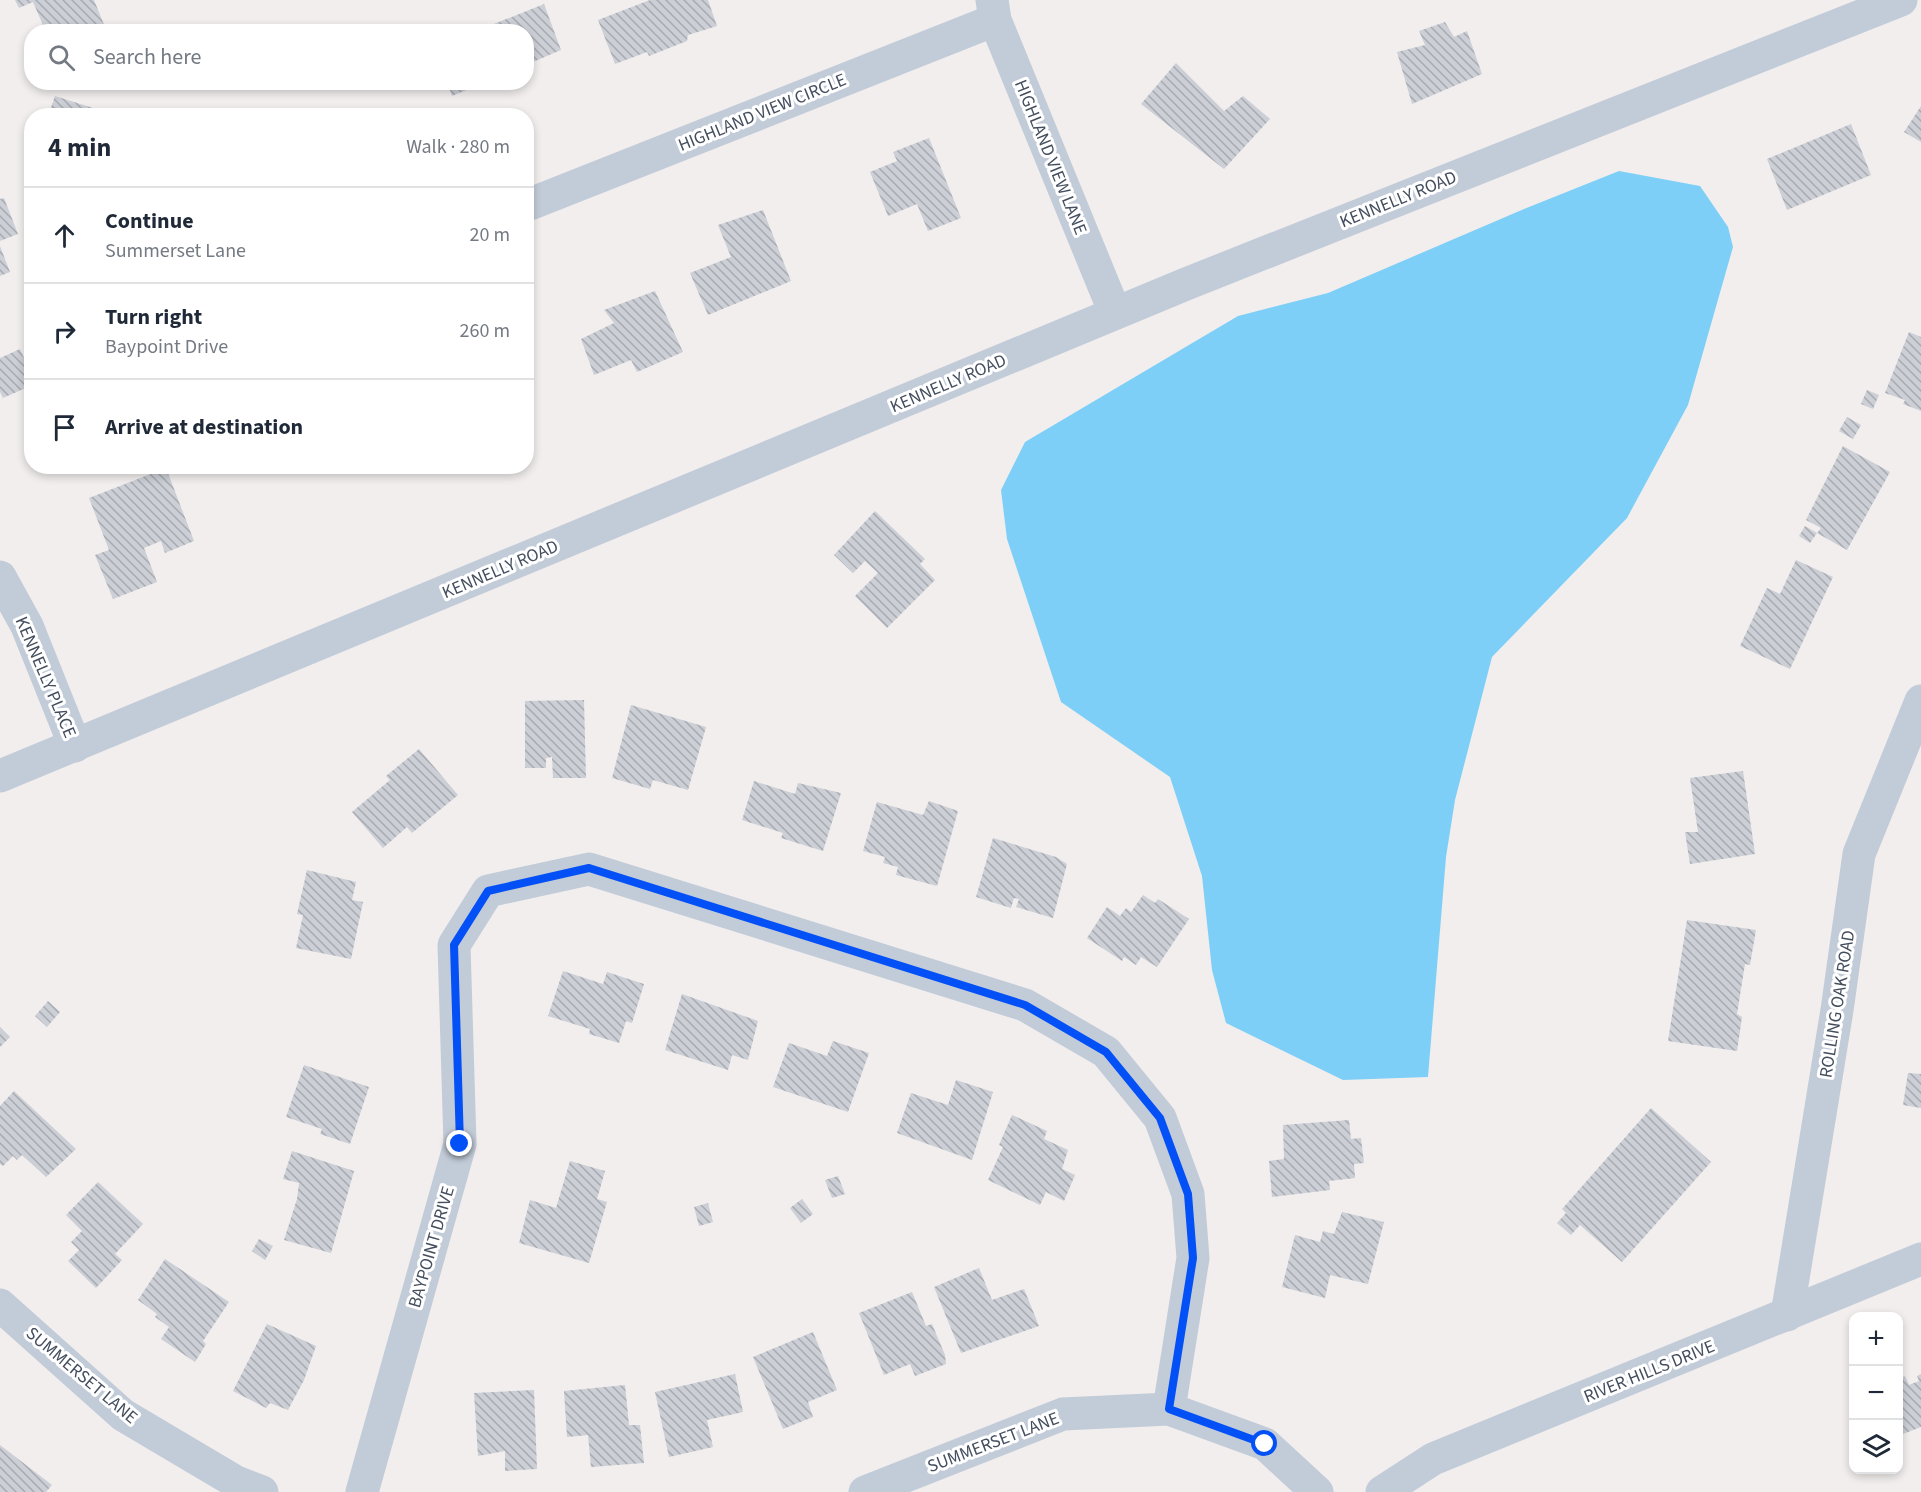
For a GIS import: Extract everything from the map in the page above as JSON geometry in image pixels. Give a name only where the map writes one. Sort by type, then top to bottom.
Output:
[{"type":"street","name":"KENNELLY ROAD","points":[[0,776],[1114,314],[1901,0]]},
{"type":"street","name":"HIGHLAND VIEW LANE","points":[[994,10],[1114,314]]},
{"type":"street","name":"HIGHLAND VIEW CIRCLE","points":[[534,202],[994,10]]},
{"type":"street","name":"KENNELLY PLACE","points":[[0,577],[27,626],[75,746]]},
{"type":"street","name":"ROLLING OAK ROAD","points":[[1787,1315],[1837,1010],[1859,854],[1921,701]]},
{"type":"street","name":"BAYPOINT DRIVE","points":[[362,1492],[460,1144],[454,945],[488,891],[589,868],[1025,1005],[1106,1052],[1160,1118],[1188,1194],[1193,1258],[1169,1409]]},
{"type":"street","name":"RIVER HILLS DRIVE","points":[[1382,1492],[1433,1459],[1921,1259]]},
{"type":"street","name":"SUMMERSET LANE","points":[[0,1305],[123,1415],[236,1482],[262,1492]]},
{"type":"street","name":"SUMMERSET LANE","points":[[865,1492],[1063,1414],[1169,1409],[1265,1444],[1317,1492]]},
{"type":"water","points":[[1619,171],[1700,186],[1728,227],[1733,247],[1688,405],[1627,518],[1492,657],[1455,800],[1446,857],[1428,1077],[1343,1080],[1226,1023],[1212,970],[1202,876],[1170,777],[1061,702],[1007,539],[1001,490],[1025,442],[1238,316],[1328,293]]},
{"type":"building","points":[[15,0],[94,0],[104,24],[43,24],[33,2],[19,8]]},
{"type":"building","points":[[650,0],[708,0],[717,26],[688,35],[687,41],[649,56],[647,52],[615,64],[598,20]]},
{"type":"building","points":[[544,4],[561,50],[534,62],[534,24],[494,24]]},
{"type":"building","points":[[1445,22],[1454,37],[1467,31],[1482,74],[1412,104],[1397,52],[1425,45],[1419,31]]},
{"type":"building","points":[[1176,63],[1224,111],[1243,96],[1270,119],[1224,169],[1141,104]]},
{"type":"building","points":[[450,90],[467,90],[452,96]]},
{"type":"building","points":[[55,96],[93,108],[51,108]]},
{"type":"building","points":[[1921,106],[1921,142],[1904,132]]},
{"type":"building","points":[[1851,124],[1871,175],[1787,210],[1767,159]]},
{"type":"building","points":[[929,138],[961,218],[928,231],[917,204],[888,216],[870,172],[897,161],[893,152]]},
{"type":"building","points":[[4,198],[18,234],[0,241],[0,199]]},
{"type":"building","points":[[763,210],[791,281],[708,315],[690,273],[731,257],[718,225]]},
{"type":"building","points":[[0,246],[10,272],[0,276]]},
{"type":"building","points":[[655,291],[683,352],[637,372],[631,360],[594,375],[581,339],[614,323],[604,310]]},
{"type":"building","points":[[1909,332],[1921,337],[1921,411],[1903,404],[1905,400],[1885,393]]},
{"type":"building","points":[[20,349],[24,358],[24,389],[3,398],[0,392],[0,358]]},
{"type":"building","points":[[1867,390],[1879,395],[1873,409],[1861,404]]},
{"type":"building","points":[[1847,417],[1861,425],[1853,439],[1839,431]]},
{"type":"building","points":[[1843,446],[1890,472],[1847,550],[1817,533],[1821,528],[1806,520]]},
{"type":"building","points":[[151,474],[168,474],[194,541],[165,553],[161,541],[144,548],[157,582],[113,599],[95,555],[109,550],[89,498]]},
{"type":"building","points":[[875,511],[925,559],[920,564],[935,580],[887,628],[855,596],[878,573],[865,561],[853,573],[834,555]]},
{"type":"building","points":[[1805,526],[1817,533],[1810,543],[1799,536]]},
{"type":"building","points":[[1796,560],[1833,577],[1790,669],[1740,646],[1767,588],[1780,594]]},
{"type":"building","points":[[584,700],[586,778],[553,778],[552,757],[546,758],[546,768],[525,768],[525,701]]},
{"type":"building","points":[[631,705],[706,727],[688,790],[653,780],[650,789],[612,778]]},
{"type":"building","points":[[419,749],[458,795],[412,833],[407,827],[383,848],[352,812],[390,780],[386,776]]},
{"type":"building","points":[[1743,771],[1755,854],[1690,864],[1685,832],[1698,832],[1690,778]]},
{"type":"building","points":[[754,781],[795,794],[798,783],[841,793],[823,851],[781,838],[783,833],[742,820]]},
{"type":"building","points":[[929,801],[958,811],[937,886],[896,875],[898,867],[883,863],[885,857],[863,851],[877,802],[923,815]]},
{"type":"building","points":[[993,838],[1056,857],[1067,864],[1053,918],[1016,907],[1019,899],[1014,898],[1011,908],[976,897]]},
{"type":"building","points":[[307,870],[356,882],[352,900],[363,902],[351,959],[296,948],[303,915],[297,914]]},
{"type":"building","points":[[1143,895],[1155,903],[1158,899],[1189,919],[1157,967],[1141,957],[1136,965],[1124,957],[1122,961],[1087,938],[1107,907],[1120,916],[1126,908],[1131,912]]},
{"type":"building","points":[[1687,920],[1756,930],[1750,965],[1745,964],[1737,1014],[1742,1017],[1737,1051],[1668,1041]]},
{"type":"building","points":[[563,971],[603,984],[607,972],[644,984],[632,1023],[626,1021],[619,1043],[589,1034],[590,1029],[548,1016]]},
{"type":"building","points":[[682,994],[758,1021],[748,1060],[732,1055],[728,1070],[665,1050]]},
{"type":"building","points":[[48,1001],[60,1012],[47,1027],[35,1016]]},
{"type":"building","points":[[0,1027],[10,1037],[0,1047]]},
{"type":"building","points":[[833,1041],[869,1053],[848,1112],[773,1087],[789,1043],[827,1056]]},
{"type":"building","points":[[304,1065],[369,1087],[350,1144],[320,1134],[322,1129],[286,1117]]},
{"type":"building","points":[[1908,1073],[1921,1074],[1921,1108],[1903,1105]]},
{"type":"building","points":[[956,1080],[993,1092],[972,1160],[897,1133],[911,1093],[948,1105]]},
{"type":"building","points":[[14,1091],[76,1149],[46,1177],[22,1155],[17,1160],[13,1156],[3,1166],[0,1164],[0,1106]]},
{"type":"building","points":[[1651,1108],[1711,1162],[1622,1262],[1580,1225],[1571,1235],[1557,1223],[1566,1213],[1562,1209]]},
{"type":"building","points":[[1012,1115],[1047,1131],[1044,1139],[1068,1150],[1062,1169],[1075,1175],[1064,1201],[1046,1192],[1040,1205],[988,1180],[1003,1147],[999,1145]]},
{"type":"building","points":[[1349,1120],[1351,1139],[1361,1138],[1364,1163],[1354,1164],[1355,1178],[1329,1181],[1330,1190],[1272,1197],[1269,1161],[1284,1159],[1283,1125]]},
{"type":"building","points":[[292,1151],[354,1171],[331,1253],[284,1240],[297,1199],[299,1183],[283,1179]]},
{"type":"building","points":[[570,1161],[605,1171],[597,1199],[607,1202],[589,1263],[519,1243],[530,1200],[556,1208]]},
{"type":"building","points":[[838,1176],[845,1194],[832,1198],[825,1180]]},
{"type":"building","points":[[98,1182],[143,1224],[115,1254],[122,1260],[96,1288],[68,1261],[79,1250],[71,1242],[82,1231],[66,1215]]},
{"type":"building","points":[[802,1199],[813,1214],[801,1223],[790,1208]]},
{"type":"building","points":[[708,1203],[713,1222],[699,1226],[694,1207]]},
{"type":"building","points":[[1342,1212],[1384,1222],[1368,1284],[1330,1275],[1325,1298],[1282,1287],[1295,1235],[1320,1242],[1323,1231],[1334,1234]]},
{"type":"building","points":[[259,1239],[273,1246],[265,1260],[252,1251]]},
{"type":"building","points":[[165,1259],[229,1302],[203,1341],[206,1344],[195,1362],[161,1339],[169,1327],[155,1317],[157,1314],[138,1300]]},
{"type":"building","points":[[979,1268],[992,1300],[1024,1289],[1039,1326],[961,1353],[934,1287]]},
{"type":"building","points":[[912,1292],[926,1326],[932,1324],[945,1355],[946,1364],[915,1376],[910,1364],[884,1375],[859,1313]]},
{"type":"building","points":[[267,1324],[316,1346],[304,1380],[288,1410],[270,1403],[266,1408],[233,1391]]},
{"type":"building","points":[[813,1332],[837,1390],[808,1402],[813,1417],[783,1429],[753,1357]]},
{"type":"building","points":[[735,1374],[743,1412],[707,1420],[713,1447],[669,1457],[655,1392]]},
{"type":"building","points":[[1921,1374],[1921,1427],[1903,1434],[1903,1377],[1905,1376],[1909,1385],[1919,1381],[1917,1376]]},
{"type":"building","points":[[625,1385],[629,1425],[640,1425],[644,1463],[591,1467],[588,1435],[567,1437],[564,1391]]},
{"type":"building","points":[[534,1390],[537,1469],[505,1471],[505,1451],[478,1456],[474,1393]]},
{"type":"building","points":[[0,1445],[52,1485],[46,1492],[0,1492]]},
{"type":"route","points":[[460,1144],[454,945],[488,891],[589,868],[1025,1005],[1106,1052],[1160,1118],[1188,1194],[1193,1258],[1169,1409],[1265,1444]]}]
